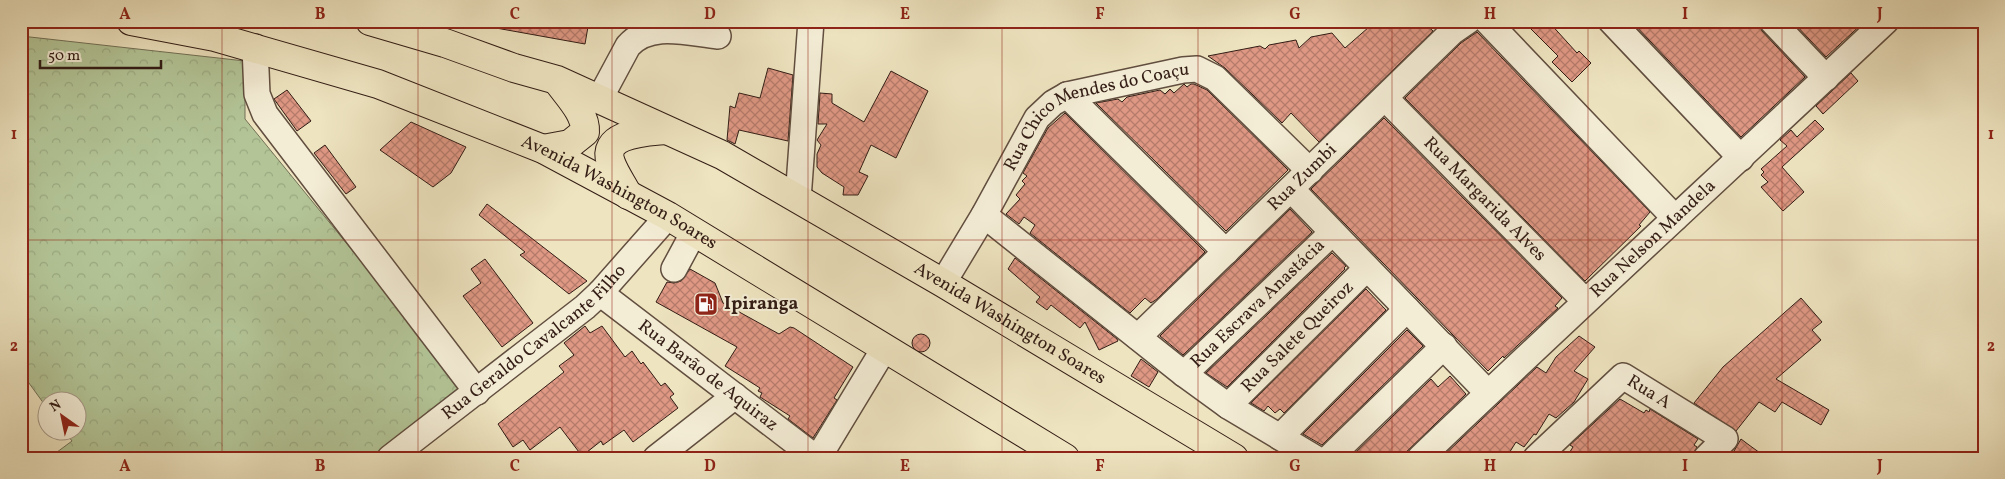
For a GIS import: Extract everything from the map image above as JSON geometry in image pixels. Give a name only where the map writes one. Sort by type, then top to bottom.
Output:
[{"type":"highway","name":"Avenida Washington Soares","points":[[132,21],[215,37],[255,47],[378,84],[543,149],[668,216],[1065,458]]},
{"type":"highway","name":"Avenida Washington Soares","points":[[370,21],[445,43],[514,68],[557,80],[722,156],[943,283],[1234,458]]},
{"type":"highway","points":[[543,149],[570,144],[585,132],[586,125],[581,115],[557,80]]},
{"type":"highway","points":[[628,195],[610,161],[610,149],[614,143],[630,134],[664,130]]},
{"type":"street","points":[[798,199],[811,21]]},
{"type":"street","name":"Rua Zumbi","points":[[1138,337],[1452,32],[1468,21]]},
{"type":"street","points":[[1487,21],[1675,218]]},
{"type":"street","points":[[1611,21],[1741,158]]},
{"type":"street","points":[[1772,21],[1826,78]]},
{"type":"street","name":"Rua Nelson Mandela","points":[[1420,458],[1585,301],[1741,158],[1886,21]]},
{"type":"street","points":[[600,100],[628,46],[645,32],[658,30],[718,36]]},
{"type":"street","points":[[255,47],[257,94],[265,114],[476,392]]},
{"type":"street","name":"Rua Chico Mendes do Coaçu","points":[[943,283],[984,215],[1037,118],[1053,103],[1067,96],[1183,70],[1197,69],[1215,78],[1310,171]]},
{"type":"street","points":[[1067,96],[1226,252]]},
{"type":"street","name":"Rua Margarida Alves","points":[[1385,98],[1585,301]]},
{"type":"street","points":[[1291,189],[1488,393]]},
{"type":"street","points":[[984,215],[1184,374],[1228,406],[1315,458]]},
{"type":"street","name":"Rua Geraldo Cavalcante Filho","points":[[390,458],[600,293],[668,216]]},
{"type":"street","points":[[674,268],[694,232]]},
{"type":"street","name":"Rua Escrava Anastácia","points":[[1184,374],[1332,233]]},
{"type":"street","name":"Rua Salete Queiroz","points":[[1228,406],[1367,268]]},
{"type":"street","name":"Rua Barão de Aquiraz","points":[[600,293],[817,458]]},
{"type":"street","points":[[1280,437],[1407,309]]},
{"type":"street","points":[[1329,458],[1444,346]]},
{"type":"street","points":[[817,458],[884,349]]},
{"type":"street","name":"Rua A","points":[[1536,458],[1623,376],[1725,439],[1706,458]]},
{"type":"street","points":[[656,458],[736,396]]},
{"type":"green space","points":[[21,36],[245,61],[245,119],[463,386],[370,458],[49,458],[71,442],[88,442],[88,392],[38,392],[38,396],[21,372]]},
{"type":"building","points":[[496,21],[589,21],[585,44],[496,28]]},
{"type":"building","points":[[1394,21],[1412,21],[1419,28],[1424,23],[1433,31],[1319,142],[1291,113],[1282,123],[1225,68],[1208,56],[1260,46],[1265,49],[1269,45],[1296,40],[1299,48],[1311,37],[1332,33],[1345,48],[1369,27]]},
{"type":"building","points":[[1523,21],[1548,21],[1577,53],[1579,51],[1591,63],[1572,82],[1552,62],[1558,56]]},
{"type":"building","points":[[1631,21],[1758,21],[1762,31],[1805,77],[1741,137]]},
{"type":"building","points":[[1792,21],[1865,21],[1826,57]]},
{"type":"building","points":[[1477,32],[1650,212],[1639,225],[1641,226],[1585,281],[1405,98],[1461,43]]},
{"type":"building","points":[[768,68],[793,75],[788,141],[739,130],[735,144],[727,140],[730,106],[735,108],[739,93],[760,98]]},
{"type":"building","points":[[891,71],[928,91],[896,158],[871,145],[859,172],[868,176],[858,195],[843,195],[844,187],[822,173],[817,167],[817,154],[821,145],[817,140],[827,124],[818,124],[820,93],[832,94],[832,103],[864,122]]},
{"type":"building","points":[[1851,73],[1858,81],[1823,114],[1816,106]]},
{"type":"building","points":[[1184,84],[1187,87],[1194,84],[1207,90],[1288,170],[1226,231],[1096,103],[1118,99],[1122,102],[1127,97],[1160,90],[1165,94],[1170,89],[1174,93]]},
{"type":"building","points":[[287,90],[311,121],[297,131],[274,99]]},
{"type":"building","points":[[1065,113],[1205,252],[1157,299],[1151,303],[1145,298],[1130,313],[1030,233],[1035,225],[1024,217],[1019,224],[1006,214],[1020,199],[1016,195],[1025,184],[1022,181],[1027,176],[1023,173],[1048,128]]},
{"type":"building","points":[[1384,118],[1562,298],[1555,306],[1558,308],[1488,371],[1311,189]]},
{"type":"building","points":[[1815,120],[1824,129],[1782,167],[1804,192],[1783,211],[1761,187],[1768,182],[1761,175],[1764,172],[1761,169],[1787,146],[1780,140],[1791,130],[1797,137]]},
{"type":"building","points":[[411,122],[466,147],[451,173],[433,187],[380,150]]},
{"type":"building","points":[[325,145],[356,187],[346,194],[314,153]]},
{"type":"building","points":[[487,204],[587,281],[569,294],[520,255],[525,252],[479,215]]},
{"type":"building","points":[[1290,209],[1312,232],[1183,355],[1160,336]]},
{"type":"building","points":[[1332,253],[1346,266],[1345,269],[1227,387],[1206,373]]},
{"type":"building","points":[[1015,258],[1118,341],[1099,350],[1085,322],[1080,328],[1051,305],[1047,310],[1036,302],[1040,297],[1008,269]]},
{"type":"building","points":[[485,259],[533,323],[502,347],[463,296],[481,283],[471,269]]},
{"type":"building","points":[[690,269],[715,283],[723,303],[779,334],[790,327],[794,328],[853,367],[834,398],[837,400],[813,438],[788,419],[790,416],[760,397],[762,393],[758,391],[760,388],[725,366],[737,347],[656,302],[667,282],[681,281]]},
{"type":"building","points":[[1366,289],[1386,310],[1284,413],[1280,409],[1275,413],[1268,406],[1264,411],[1251,403]]},
{"type":"building","points":[[1801,298],[1822,322],[1812,330],[1821,340],[1776,379],[1829,410],[1821,425],[1782,402],[1775,412],[1759,402],[1736,431],[1694,403],[1723,367]]},
{"type":"building","points":[[585,326],[590,333],[602,326],[625,357],[632,351],[661,386],[665,383],[674,394],[670,397],[678,408],[633,442],[624,430],[603,445],[601,441],[582,456],[560,427],[530,450],[523,440],[513,447],[498,424],[564,372],[559,366],[574,355],[564,343]]},
{"type":"building","points":[[1407,330],[1423,346],[1322,445],[1303,434]]},
{"type":"building","points":[[921,334],[927,337],[930,343],[927,349],[921,352],[915,349],[912,343],[915,337]]},
{"type":"building","points":[[1579,336],[1595,347],[1574,371],[1588,379],[1574,402],[1556,418],[1549,414],[1536,435],[1534,434],[1524,447],[1516,442],[1506,458],[1441,458],[1537,367],[1546,373],[1556,357]]},
{"type":"building","points":[[1141,359],[1158,372],[1149,387],[1131,376]]},
{"type":"building","points":[[1450,376],[1466,394],[1400,458],[1350,458],[1431,379],[1438,387]]},
{"type":"building","points":[[1620,399],[1644,413],[1646,410],[1649,412],[1650,409],[1698,439],[1694,445],[1697,447],[1692,458],[1566,458],[1573,447],[1570,445]]},
{"type":"building","points":[[1741,439],[1749,445],[1767,458],[1730,458]]},
{"type":"place","name":"Ipiranga","points":[[706,304]]}]
